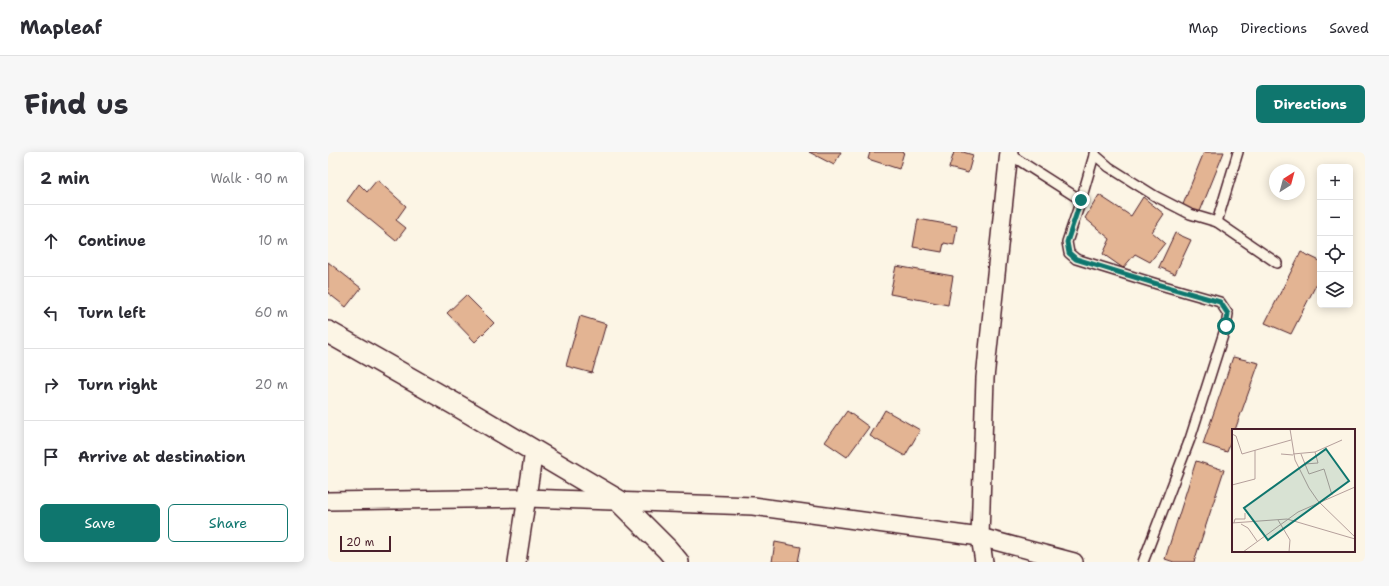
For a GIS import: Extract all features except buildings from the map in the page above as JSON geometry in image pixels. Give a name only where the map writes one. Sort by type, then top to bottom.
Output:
[{"type":"street","points":[[984,562],[980,537],[985,378],[1009,153]]},
{"type":"street","points":[[328,332],[619,501],[678,562]]},
{"type":"street","points":[[517,562],[534,451]]},
{"type":"street","points":[[328,501],[527,498],[753,506],[980,537],[1074,562]]},
{"type":"lane","points":[[1217,222],[1238,152]]},
{"type":"lane","points":[[1009,153],[1081,200]]},
{"type":"lane","points":[[1143,562],[1190,439],[1226,326],[1228,314],[1220,302],[1076,259],[1069,253],[1067,242],[1081,200],[1094,153],[1110,167],[1155,196],[1190,214],[1217,222],[1277,263]]},
{"type":"route","points":[[1081,200],[1067,242],[1069,253],[1076,259],[1220,302],[1228,314],[1226,326]]}]
